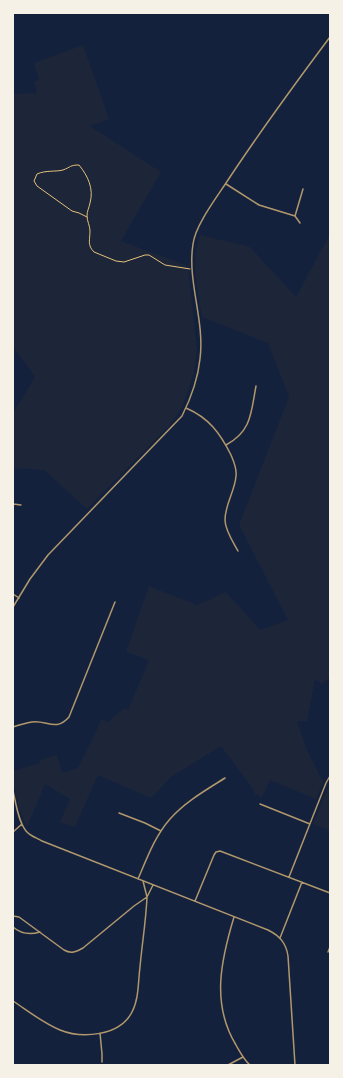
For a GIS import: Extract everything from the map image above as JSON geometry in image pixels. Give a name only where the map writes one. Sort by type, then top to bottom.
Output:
[{"type":"street","points":[[13,607],[30,579],[48,555],[176,424],[182,416],[198,374],[201,358],[192,269],[193,242],[203,220],[268,121],[330,37]]},
{"type":"street","points":[[226,184],[259,205],[295,216],[300,223]]},
{"type":"street","points":[[295,216],[303,189]]},
{"type":"street","points":[[226,445],[242,434],[247,427],[256,386]]},
{"type":"street","points":[[186,408],[194,411],[213,425],[226,445],[236,467],[234,489],[227,505],[225,521],[230,537],[238,551]]},
{"type":"street","points":[[13,504],[21,505]]},
{"type":"street","points":[[13,594],[18,598]]},
{"type":"street","points":[[13,727],[32,722],[56,725],[62,723],[69,717],[115,602]]},
{"type":"street","points":[[289,877],[330,776]]},
{"type":"street","points":[[138,879],[161,831],[171,819],[184,807],[225,778]]},
{"type":"street","points":[[13,791],[22,824],[29,833],[42,841],[268,930],[280,938],[285,944],[288,956],[295,1065]]},
{"type":"street","points":[[260,804],[310,824]]},
{"type":"street","points":[[119,813],[146,823],[161,831]]},
{"type":"street","points":[[13,832],[22,824]]},
{"type":"street","points":[[195,902],[214,855],[219,851],[330,893]]},
{"type":"street","points":[[13,1001],[60,1030],[73,1033],[100,1033],[113,1029],[123,1023],[128,1018],[134,1007],[137,995],[147,897],[143,881]]},
{"type":"street","points":[[280,938],[302,882]]},
{"type":"street","points":[[13,916],[19,917],[67,951],[74,952],[83,948],[147,897],[153,885]]},
{"type":"street","points":[[234,917],[222,961],[220,985],[222,1007],[225,1024],[232,1039],[243,1057],[250,1065]]},
{"type":"street","points":[[13,927],[25,934],[40,932]]},
{"type":"street","points":[[328,952],[330,947]]},
{"type":"street","points":[[100,1033],[102,1062]]},
{"type":"street","points":[[228,1065],[243,1057]]},
{"type":"path","points":[[87,217],[72,211],[36,186],[34,181],[37,174],[42,171],[64,170],[72,165],[79,165],[89,180],[91,190],[91,203],[87,217],[90,229],[90,247],[96,254],[124,262],[149,255],[164,265],[192,269]]},
{"type":"shaded area","points":[[83,45],[109,119],[90,126],[161,172],[121,241],[188,266],[197,351],[194,373],[182,408],[169,426],[87,509],[44,470],[13,468],[13,413],[35,377],[13,346],[13,94],[37,93],[34,82],[39,80],[34,63]]},
{"type":"shaded area","points":[[330,234],[330,677],[322,684],[315,679],[307,721],[297,721],[306,748],[323,782],[316,799],[270,780],[261,799],[258,794],[255,796],[253,789],[221,746],[171,777],[151,798],[98,775],[75,827],[60,822],[70,799],[45,784],[27,827],[17,800],[13,771],[40,763],[40,760],[57,755],[62,773],[78,768],[101,719],[108,722],[124,708],[128,710],[149,660],[126,652],[149,586],[197,605],[226,592],[260,630],[288,620],[239,525],[289,397],[268,343],[202,317],[195,265],[197,245],[200,235],[250,247],[296,297]]},
{"type":"shaded area","points":[[330,783],[330,831],[313,824]]}]
